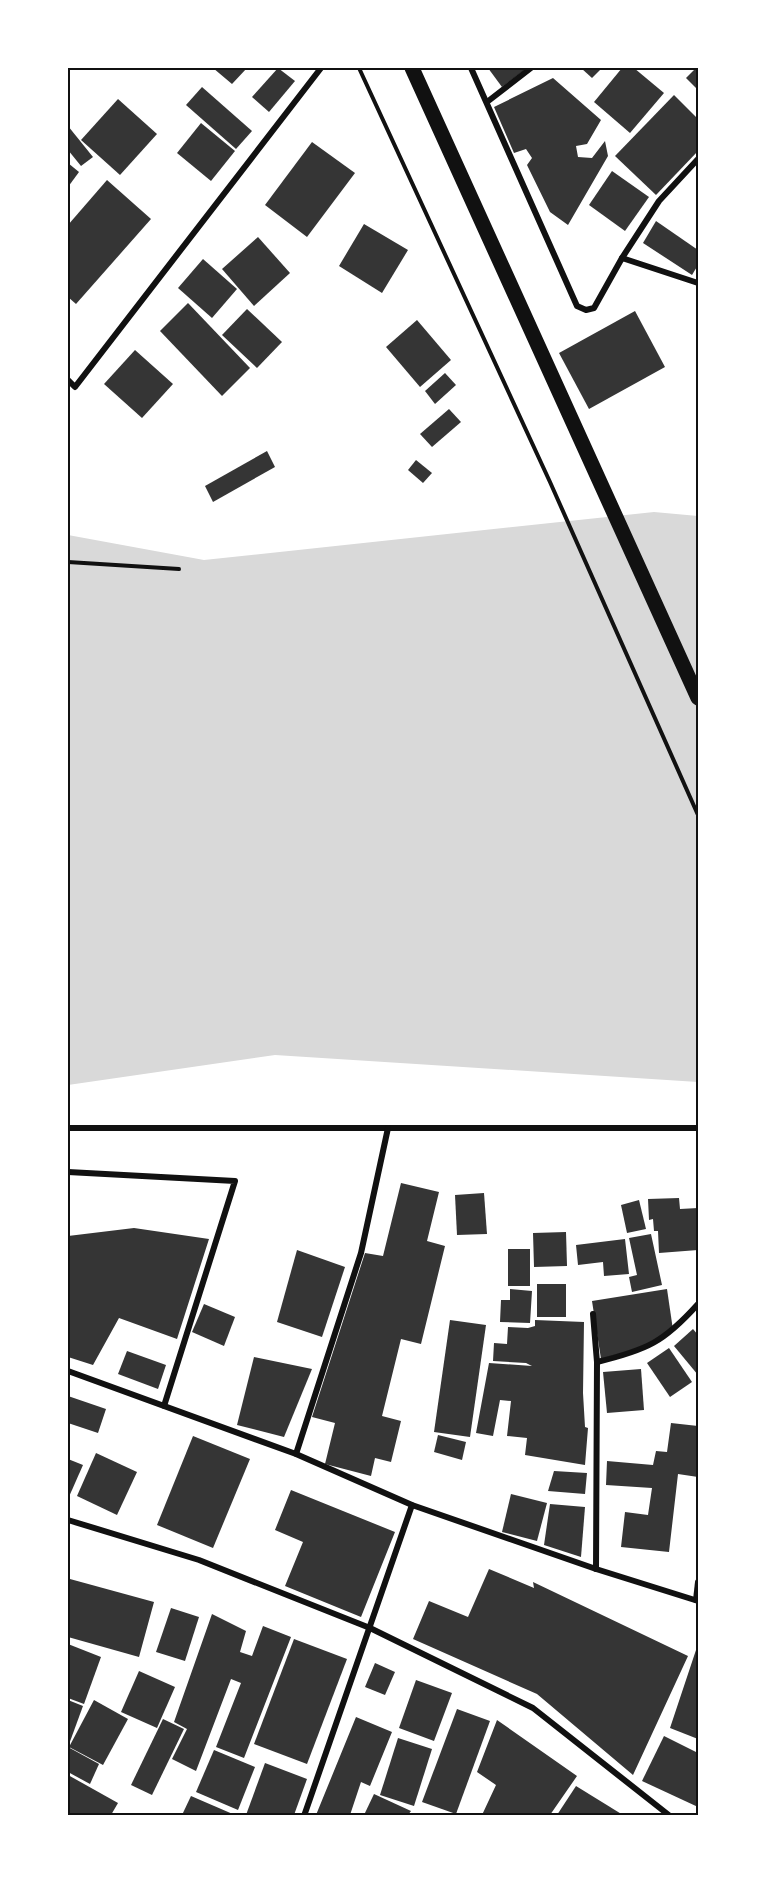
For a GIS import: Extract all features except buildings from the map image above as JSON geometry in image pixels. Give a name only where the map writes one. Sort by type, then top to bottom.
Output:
[{"type":"main road","points":[[412,68],[699,698]]},
{"type":"street","points":[[68,380],[75,387],[321,68]]},
{"type":"street","points":[[471,68],[577,306],[586,310],[594,308],[622,258],[659,201],[699,159]]},
{"type":"street","points":[[487,102],[531,68]]},
{"type":"street","points":[[622,258],[699,283]]},
{"type":"street","points":[[68,1128],[699,1128]]},
{"type":"street","points":[[296,1454],[361,1253],[388,1128]]},
{"type":"street","points":[[68,1172],[235,1181],[164,1406]]},
{"type":"street","points":[[597,1362],[639,1352],[668,1335],[699,1304]]},
{"type":"street","points":[[593,1314],[597,1362],[596,1569]]},
{"type":"street","points":[[68,1371],[296,1454],[412,1505],[596,1569],[697,1600],[699,1582]]},
{"type":"street","points":[[304,1815],[412,1505]]},
{"type":"street","points":[[68,1520],[199,1560],[370,1628],[533,1708],[670,1815]]},
{"type":"path","points":[[360,68],[550,482],[699,815]]},
{"type":"path","points":[[68,562],[179,569]]},
{"type":"shaded area","points":[[654,512],[698,516],[698,1082],[275,1055],[68,1085],[68,535],[204,560]]}]
